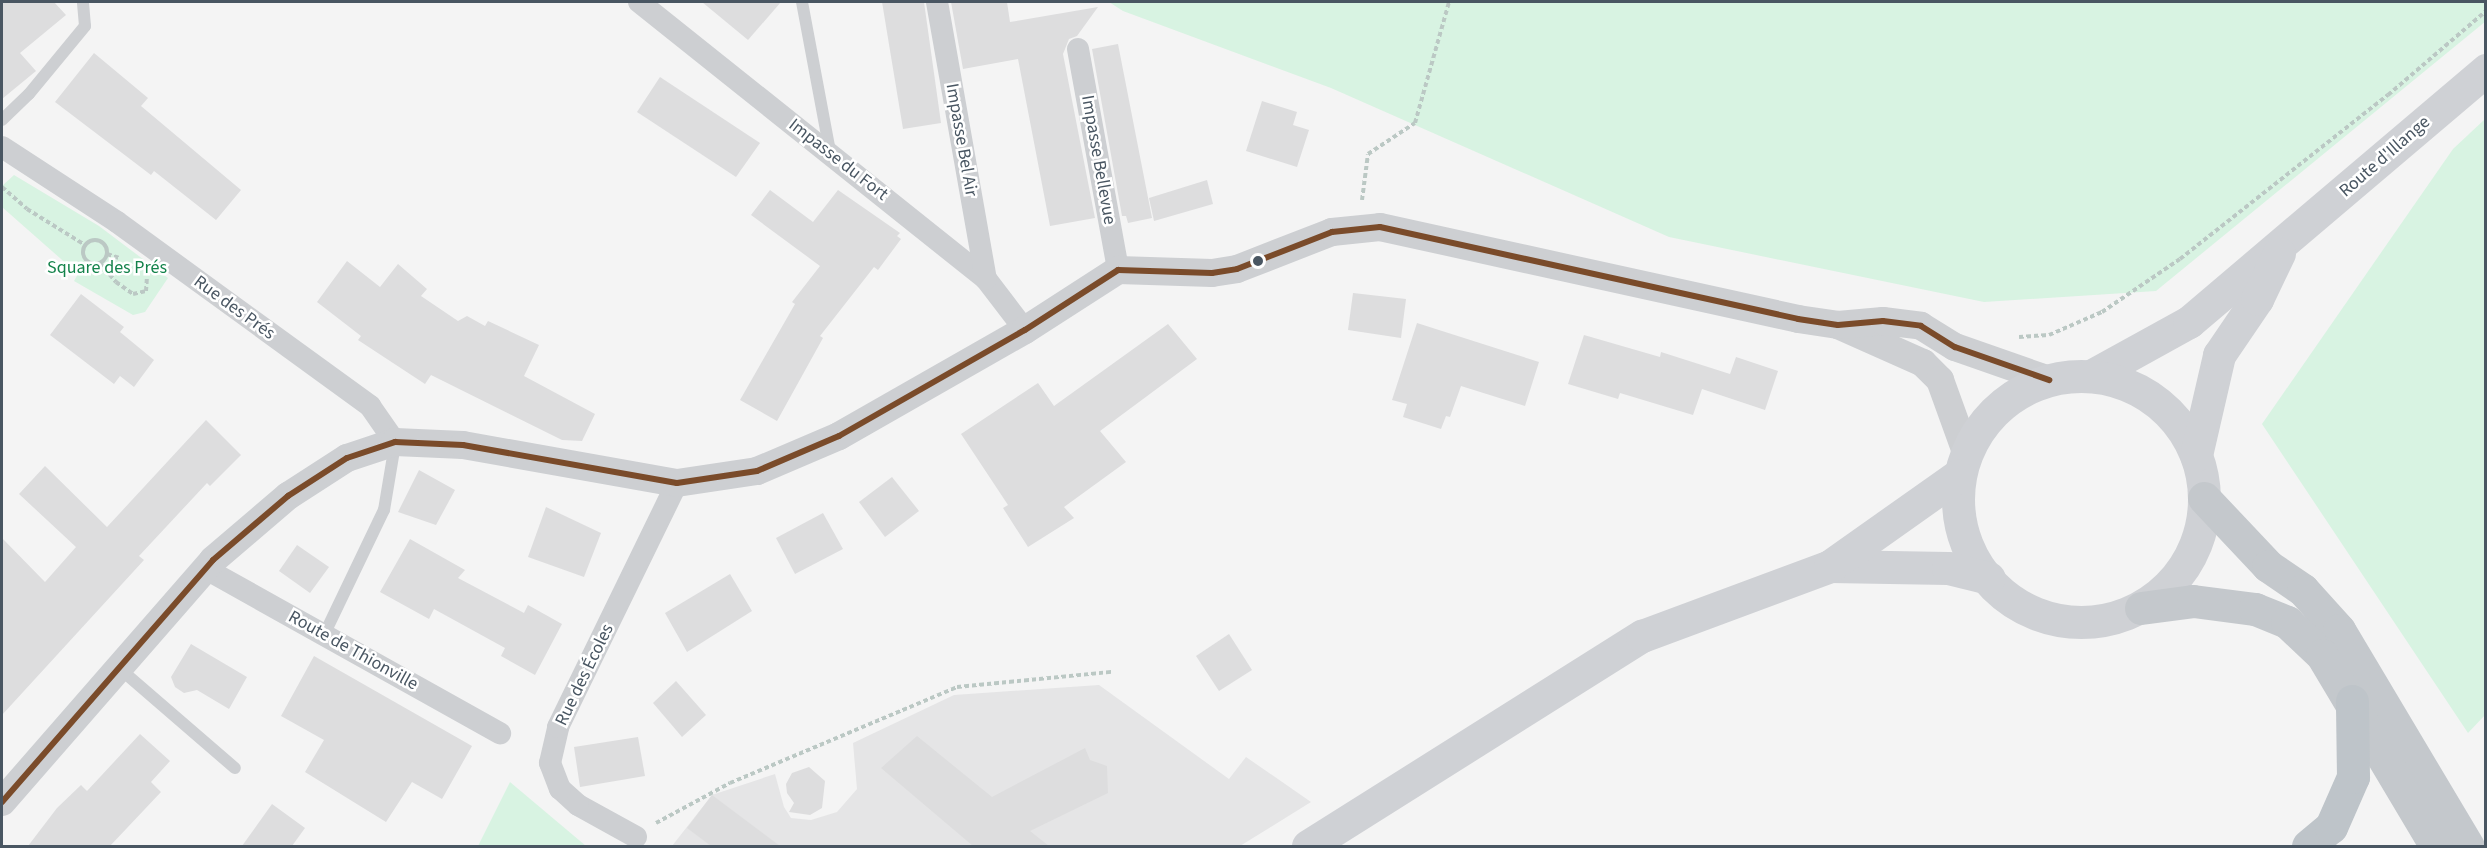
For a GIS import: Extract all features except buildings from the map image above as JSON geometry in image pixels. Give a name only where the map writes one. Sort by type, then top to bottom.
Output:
[{"type":"highway","points":[[2204,498],[2268,566],[2303,590],[2339,630],[2468,846]]},
{"type":"highway","points":[[2141,608],[2193,601],[2255,609],[2287,622],[2322,655],[2352,700],[2436,846]]},
{"type":"highway","points":[[2308,846],[2331,827],[2353,777],[2352,700]]},
{"type":"main road","name":"Route d'Illange","points":[[2091,376],[2189,322],[2284,244],[2486,70]]},
{"type":"main road","name":"Route d'Illange","points":[[2196,455],[2219,355],[2257,299],[2284,244]]},
{"type":"main road","points":[[1308,846],[1642,636],[1830,566],[1961,463],[1998,408],[2028,388],[2049,381],[2091,376],[2113,379],[2151,395],[2174,418],[2196,455],[2204,498],[2194,550],[2174,581],[2141,608],[2116,618],[2074,623],[2037,615],[2003,596],[1970,554],[1959,513],[1961,463]]},
{"type":"main road","points":[[1830,566],[1948,568],[1989,578]]},
{"type":"street","name":"Impasse du Fort","points":[[639,2],[986,279],[1025,330]]},
{"type":"street","name":"Impasse Bel Air","points":[[937,2],[986,279]]},
{"type":"street","name":"Impasse Bellevue","points":[[1078,49],[1118,270]]},
{"type":"street","name":"Rue des Prés","points":[[2,147],[117,222],[369,406],[395,442]]},
{"type":"street","points":[[2,802],[206,569],[288,496],[348,458],[395,442],[463,445],[677,483],[757,471],[839,436],[1025,330],[1118,270],[1212,273],[1237,268],[1332,232],[1358,227],[1380,226],[1437,237],[1838,326],[1923,363],[1940,380],[1961,463]]},
{"type":"street","points":[[1838,326],[1883,321],[1921,326],[1956,347],[2049,381]]},
{"type":"street","name":"Rue des Écoles","points":[[636,837],[578,805],[560,789],[550,763],[558,727],[677,483]]},
{"type":"street","name":"Route de Thionville","points":[[206,569],[500,733]]},
{"type":"lane","points":[[2,120],[29,94],[85,26],[83,2]]},
{"type":"lane","points":[[802,2],[830,153]]},
{"type":"lane","points":[[324,635],[384,510],[395,442]]},
{"type":"lane","points":[[119,668],[235,768]]},
{"type":"path","points":[[1358,227],[1368,154],[1415,123],[1449,2]]},
{"type":"path","points":[[2016,337],[2049,335],[2102,312],[2180,259],[2388,95],[2486,10]]},
{"type":"path","points":[[2,187],[27,209],[85,245],[100,241],[107,254],[124,260]]},
{"type":"path","points":[[85,245],[85,260],[100,263],[116,282],[133,294],[146,291],[149,279],[144,273]]},
{"type":"path","points":[[100,263],[107,254]]},
{"type":"path","points":[[636,837],[730,783],[957,687],[1111,672]]},
{"type":"shaded area","points":[[1099,685],[1229,779],[1246,757],[1311,802],[1240,846],[672,846],[712,795],[775,774],[784,807],[791,818],[811,820],[837,812],[857,789],[853,743],[954,695]]},
{"type":"green space","points":[[1109,2],[2485,2],[2486,21],[2156,291],[1984,302],[1669,237],[1331,88],[1123,11]]},
{"type":"green space","points":[[2485,119],[2486,714],[2468,733],[2262,424],[2453,149]]},
{"type":"green space","name":"Square des Prés","points":[[14,175],[99,226],[168,278],[145,312],[133,315],[74,281],[78,274],[2,207],[2,186]]},
{"type":"green space","points":[[510,782],[586,846],[478,846]]},
{"type":"transit line","points":[[2,802],[213,560],[288,496],[347,458],[395,442],[463,445],[677,483],[757,471],[839,436],[1025,330],[1118,270],[1212,273],[1237,269],[1332,232],[1380,227],[1798,319],[1838,325],[1883,321],[1921,326],[1955,347],[2049,380]]}]
